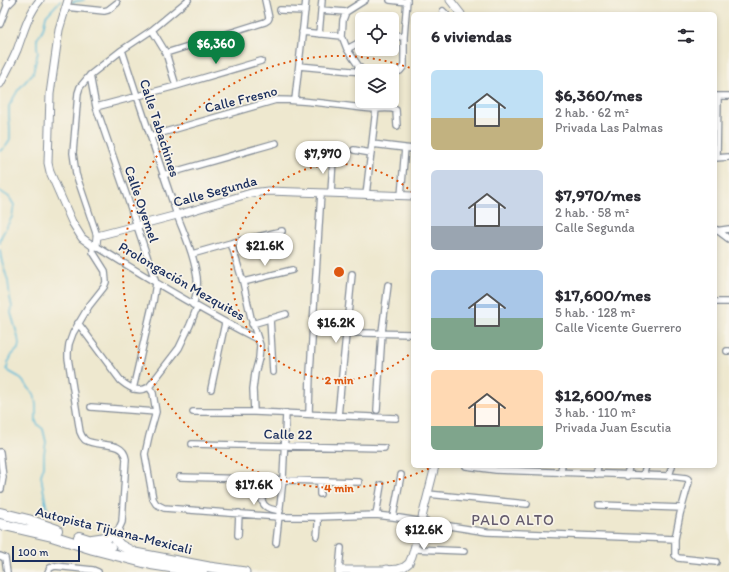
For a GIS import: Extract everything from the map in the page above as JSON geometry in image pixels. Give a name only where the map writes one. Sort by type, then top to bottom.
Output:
[{"type":"highway","points":[[0,513],[28,520],[54,533]]},
{"type":"highway","name":"Autopista Tijuana-Mexicali","points":[[0,518],[54,533],[93,549],[151,564],[202,572]]},
{"type":"highway","name":"Autopista Tijuana-Mexicali","points":[[0,524],[87,540],[135,553],[245,572]]},
{"type":"highway","points":[[0,532],[54,533]]},
{"type":"highway","points":[[87,540],[100,539],[117,533]]},
{"type":"highway","points":[[117,533],[116,540],[120,545],[135,553]]},
{"type":"street","points":[[6,0],[7,6]]},
{"type":"street","points":[[0,24],[7,6],[13,0]]},
{"type":"street","points":[[0,84],[31,15],[40,0]]},
{"type":"street","points":[[117,533],[122,522],[126,459],[124,451],[119,447],[86,440],[82,436],[80,432],[68,358],[69,344],[78,323],[104,288],[106,282],[105,271],[93,252],[98,236],[76,174],[74,164],[73,154],[78,93],[80,87],[90,75],[122,50],[152,30],[188,0]]},
{"type":"street","points":[[166,53],[265,22],[269,18],[265,0]]},
{"type":"street","points":[[295,100],[306,0]]},
{"type":"street","points":[[319,34],[322,0]]},
{"type":"street","points":[[357,64],[347,49],[342,36],[342,20],[346,12],[364,0]]},
{"type":"street","points":[[390,0],[407,1],[404,37],[404,66],[399,71]]},
{"type":"street","points":[[450,0],[459,12]]},
{"type":"street","points":[[95,246],[82,238],[72,222],[50,172],[48,163],[50,94],[60,30],[67,3],[104,12],[117,3]]},
{"type":"street","points":[[280,10],[305,11]]},
{"type":"street","points":[[321,10],[346,12]]},
{"type":"street","points":[[152,30],[166,53],[176,86]]},
{"type":"street","points":[[302,32],[342,36]]},
{"type":"street","points":[[399,37],[404,37]]},
{"type":"street","points":[[347,49],[355,45]]},
{"type":"street","name":"Calle Tabachines","points":[[122,50],[163,175],[192,254],[197,273],[197,295],[190,325],[179,348],[149,387]]},
{"type":"street","points":[[96,107],[176,86],[261,61]]},
{"type":"street","points":[[299,66],[355,71]]},
{"type":"street","name":"Calle Oyemel","points":[[90,75],[96,107],[156,283],[133,389]]},
{"type":"street","points":[[717,96],[729,96]]},
{"type":"street","name":"Calle Fresno","points":[[151,136],[276,100],[295,100],[376,109],[392,108],[396,110],[397,126]]},
{"type":"street","points":[[366,195],[376,109]]},
{"type":"street","points":[[163,175],[276,143]]},
{"type":"street","points":[[372,144],[411,149]]},
{"type":"street","points":[[401,196],[404,148]]},
{"type":"street","points":[[354,150],[371,153]]},
{"type":"street","points":[[717,158],[729,157]]},
{"type":"street","points":[[331,193],[334,159]]},
{"type":"street","name":"Calle Segunda","points":[[98,236],[251,193],[268,191],[411,196]]},
{"type":"street","points":[[309,414],[310,373],[321,193]]},
{"type":"street","points":[[717,231],[729,229]]},
{"type":"street","points":[[192,254],[231,242],[282,230]]},
{"type":"street","points":[[717,232],[729,238]]},
{"type":"street","points":[[231,242],[243,282],[252,324],[260,345],[253,389],[254,412]]},
{"type":"street","name":"Prolongación Mezquites","points":[[95,246],[195,306],[258,339]]},
{"type":"street","points":[[243,282],[292,270]]},
{"type":"street","points":[[338,416],[352,274]]},
{"type":"street","points":[[376,410],[382,333],[388,285]]},
{"type":"street","points":[[717,302],[729,302]]},
{"type":"street","points":[[252,324],[286,314]]},
{"type":"street","points":[[270,318],[273,372]]},
{"type":"street","points":[[78,323],[121,381],[133,389],[140,390],[149,387],[153,393],[156,412],[145,454],[151,493],[156,504],[164,508],[318,517],[376,515],[487,532],[675,539]]},
{"type":"street","points":[[211,389],[225,323]]},
{"type":"street","points":[[313,332],[411,334]]},
{"type":"street","points":[[91,407],[156,412]]},
{"type":"street","points":[[193,412],[254,412],[396,418]]},
{"type":"street","points":[[276,543],[283,479],[286,413]]},
{"type":"street","name":"Calle 22","points":[[192,444],[384,448]]},
{"type":"street","points":[[0,452],[2,477],[1,489]]},
{"type":"street","points":[[341,548],[339,571],[387,571],[398,569],[408,563],[414,549],[434,468]]},
{"type":"street","points":[[497,468],[560,473],[669,476],[688,479],[675,539],[675,555],[678,558],[716,562]]},
{"type":"street","points":[[560,473],[561,468]]},
{"type":"street","points":[[596,474],[598,468]]},
{"type":"street","points":[[627,476],[629,468]]},
{"type":"street","points":[[643,476],[645,468]]},
{"type":"street","points":[[669,476],[671,468]]},
{"type":"street","points":[[393,517],[401,475]]},
{"type":"street","points":[[180,477],[359,482]]},
{"type":"street","points":[[264,479],[262,500],[264,506],[279,514]]},
{"type":"street","points":[[320,481],[320,494]]},
{"type":"street","points":[[376,515],[381,485]]},
{"type":"street","points":[[428,494],[527,504]]},
{"type":"street","points":[[598,505],[682,508]]},
{"type":"street","points":[[238,536],[239,513]]},
{"type":"street","points":[[317,536],[318,517]]},
{"type":"street","points":[[414,549],[464,551]]},
{"type":"street","points":[[2,557],[5,568]]},
{"type":"street","points":[[49,570],[55,566],[93,570],[98,572]]},
{"type":"waterway","points":[[72,2],[84,0]]},
{"type":"waterway","points":[[0,151],[7,145],[10,139],[9,106],[18,90],[33,73],[38,52],[37,39],[43,29],[46,16],[60,1]]},
{"type":"waterway","points":[[0,191],[9,197],[14,205],[12,217],[1,237],[0,243]]},
{"type":"waterway","points":[[0,250],[8,281],[12,307],[11,313],[19,344],[18,349],[12,355],[8,363],[7,369],[19,377],[34,394],[36,404],[36,422],[43,429],[46,442],[44,466],[41,475],[42,482],[46,505],[48,510],[54,513]]},
{"type":"district","name":"PALO ALTO","points":[[513,520]]}]
